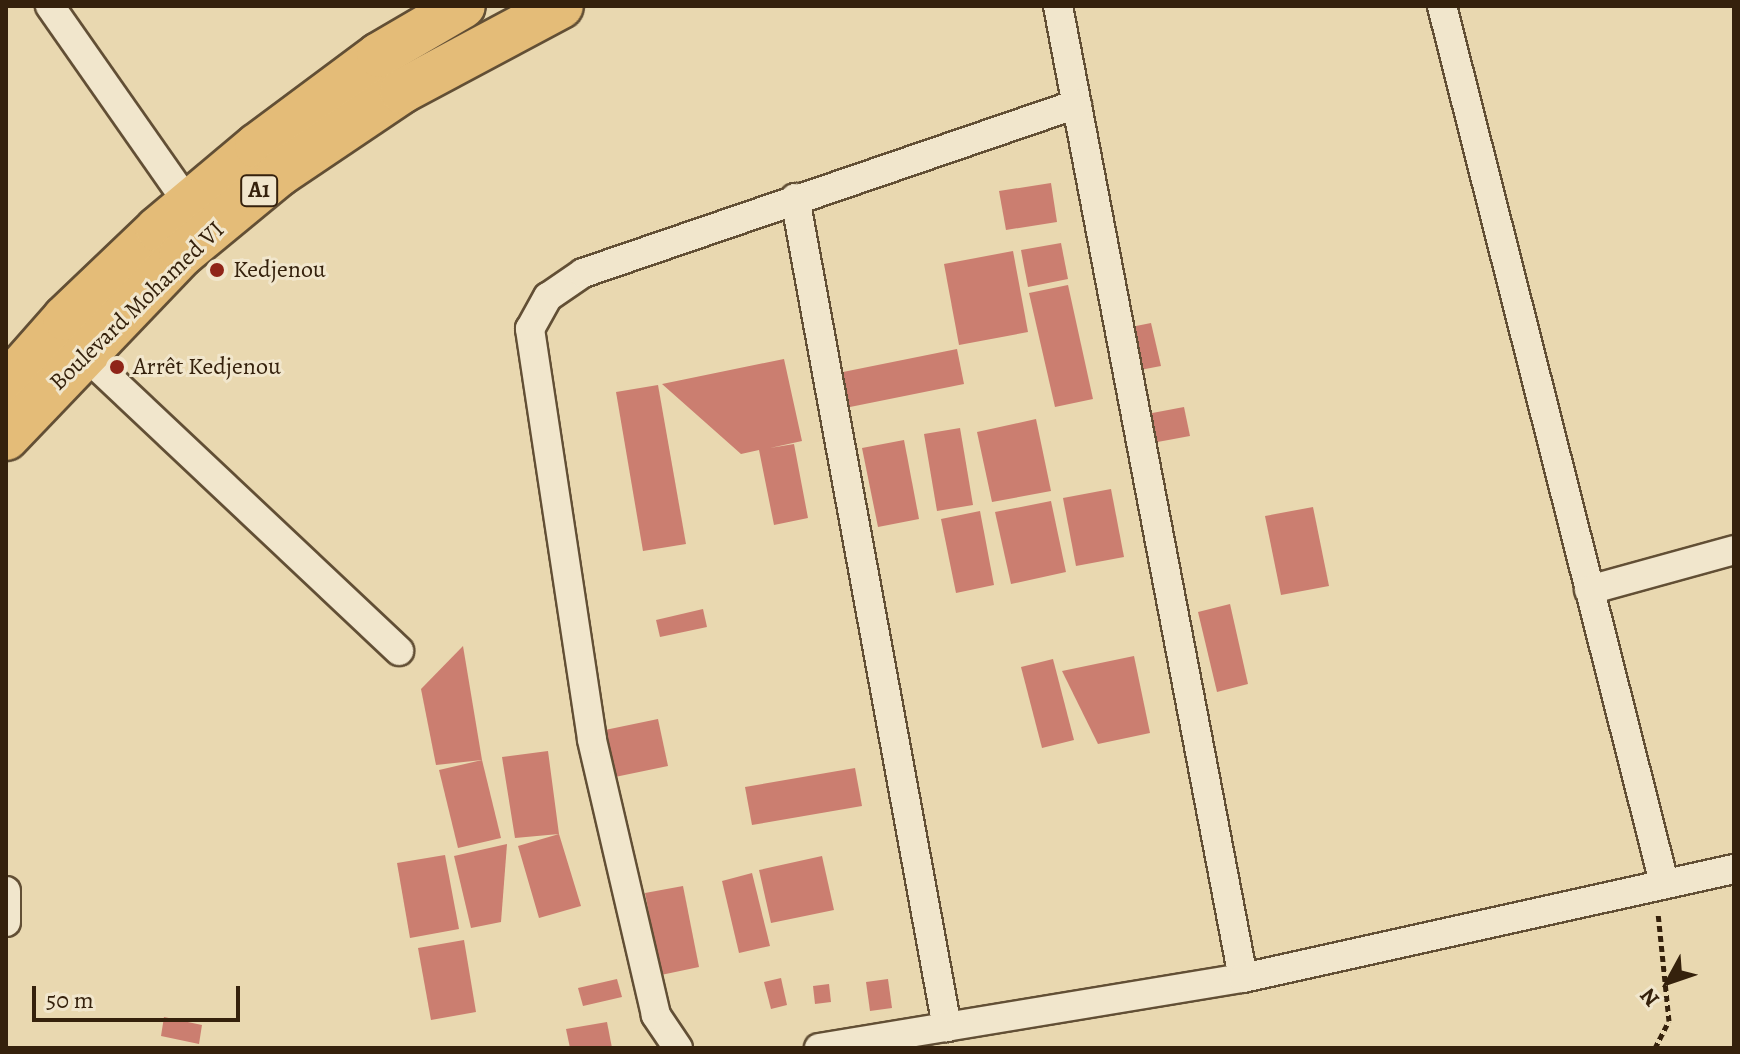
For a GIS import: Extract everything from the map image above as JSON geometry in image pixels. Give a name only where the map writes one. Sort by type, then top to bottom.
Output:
[{"type":"main road","name":"Boulevard Mohamed VI","points":[[6,385],[65,318],[188,203],[329,90],[463,6]]},
{"type":"main road","name":"Boulevard Mohamed VI","points":[[6,438],[182,254],[279,174],[402,91],[561,6]]},
{"type":"street","points":[[50,6],[188,203]]},
{"type":"street","points":[[1058,6],[1243,978]]},
{"type":"street","points":[[1442,6],[1664,883]]},
{"type":"street","points":[[678,1048],[656,1015],[592,739],[530,329],[548,297],[583,273],[1077,104]]},
{"type":"street","points":[[795,198],[947,1027]]},
{"type":"street","points":[[84,354],[399,651]]},
{"type":"street","points":[[1589,590],[1734,550]]},
{"type":"street","points":[[819,1048],[1243,978],[1734,869]]},
{"type":"street","points":[[6,891],[6,922]]},
{"type":"path","points":[[1655,1048],[1669,1021],[1657,917],[1664,883]]},
{"type":"building","points":[[1051,183],[1057,222],[1006,230],[999,191]]},
{"type":"building","points":[[1061,243],[1068,279],[1028,287],[1021,250]]},
{"type":"building","points":[[1013,251],[1028,332],[959,345],[944,264]]},
{"type":"building","points":[[1068,285],[1093,399],[1055,407],[1029,293]]},
{"type":"building","points":[[1151,323],[1161,366],[1140,370],[1131,327]]},
{"type":"building","points":[[957,349],[964,384],[845,408],[838,373]]},
{"type":"building","points":[[784,359],[802,441],[770,448],[794,444],[808,518],[774,525],[759,450],[741,454],[662,384]]},
{"type":"building","points":[[658,385],[686,544],[643,551],[616,392]]},
{"type":"building","points":[[1184,407],[1190,436],[1152,443],[1147,414]]},
{"type":"building","points":[[1036,419],[1051,491],[992,502],[977,432]]},
{"type":"building","points":[[960,428],[973,505],[937,511],[924,434]]},
{"type":"building","points":[[904,440],[919,519],[878,527],[862,448]]},
{"type":"building","points":[[1111,489],[1124,557],[1076,566],[1063,498]]},
{"type":"building","points":[[1051,501],[1066,572],[1011,584],[995,512]]},
{"type":"building","points":[[1313,507],[1329,586],[1281,595],[1265,516]]},
{"type":"building","points":[[980,511],[994,585],[956,593],[941,519]]},
{"type":"building","points":[[1230,604],[1248,684],[1217,692],[1198,612]]},
{"type":"building","points":[[703,609],[707,627],[660,637],[656,620]]},
{"type":"building","points":[[463,646],[482,760],[436,765],[421,689]]},
{"type":"building","points":[[1134,656],[1150,733],[1098,744],[1062,671]]},
{"type":"building","points":[[1053,659],[1074,740],[1042,748],[1021,667]]},
{"type":"building","points":[[658,719],[668,766],[615,777],[605,730]]},
{"type":"building","points":[[548,751],[559,834],[515,838],[502,757]]},
{"type":"building","points":[[482,760],[501,838],[458,848],[439,770]]},
{"type":"building","points":[[855,768],[862,806],[752,825],[745,787]]},
{"type":"building","points":[[559,834],[581,906],[539,918],[518,846]]},
{"type":"building","points":[[507,844],[501,922],[471,928],[454,856]]},
{"type":"building","points":[[445,855],[459,929],[410,938],[397,863]]},
{"type":"building","points":[[822,856],[834,910],[771,923],[759,870]]},
{"type":"building","points":[[752,873],[770,946],[739,953],[722,881]]},
{"type":"building","points":[[683,886],[699,967],[661,975],[645,893]]},
{"type":"building","points":[[464,940],[476,1012],[431,1020],[418,948]]},
{"type":"building","points":[[781,978],[787,1005],[771,1009],[764,982]]},
{"type":"building","points":[[617,979],[622,997],[583,1006],[578,988]]},
{"type":"building","points":[[888,979],[892,1008],[870,1011],[866,982]]},
{"type":"building","points":[[829,984],[831,1002],[815,1004],[813,986]]},
{"type":"building","points":[[164,1017],[202,1025],[199,1044],[161,1036]]},
{"type":"building","points":[[607,1022],[612,1048],[570,1048],[566,1029]]},
{"type":"place","name":"Kedjenou","points":[[217,270]]},
{"type":"place","name":"Arrêt Kedjenou","points":[[117,367]]}]
